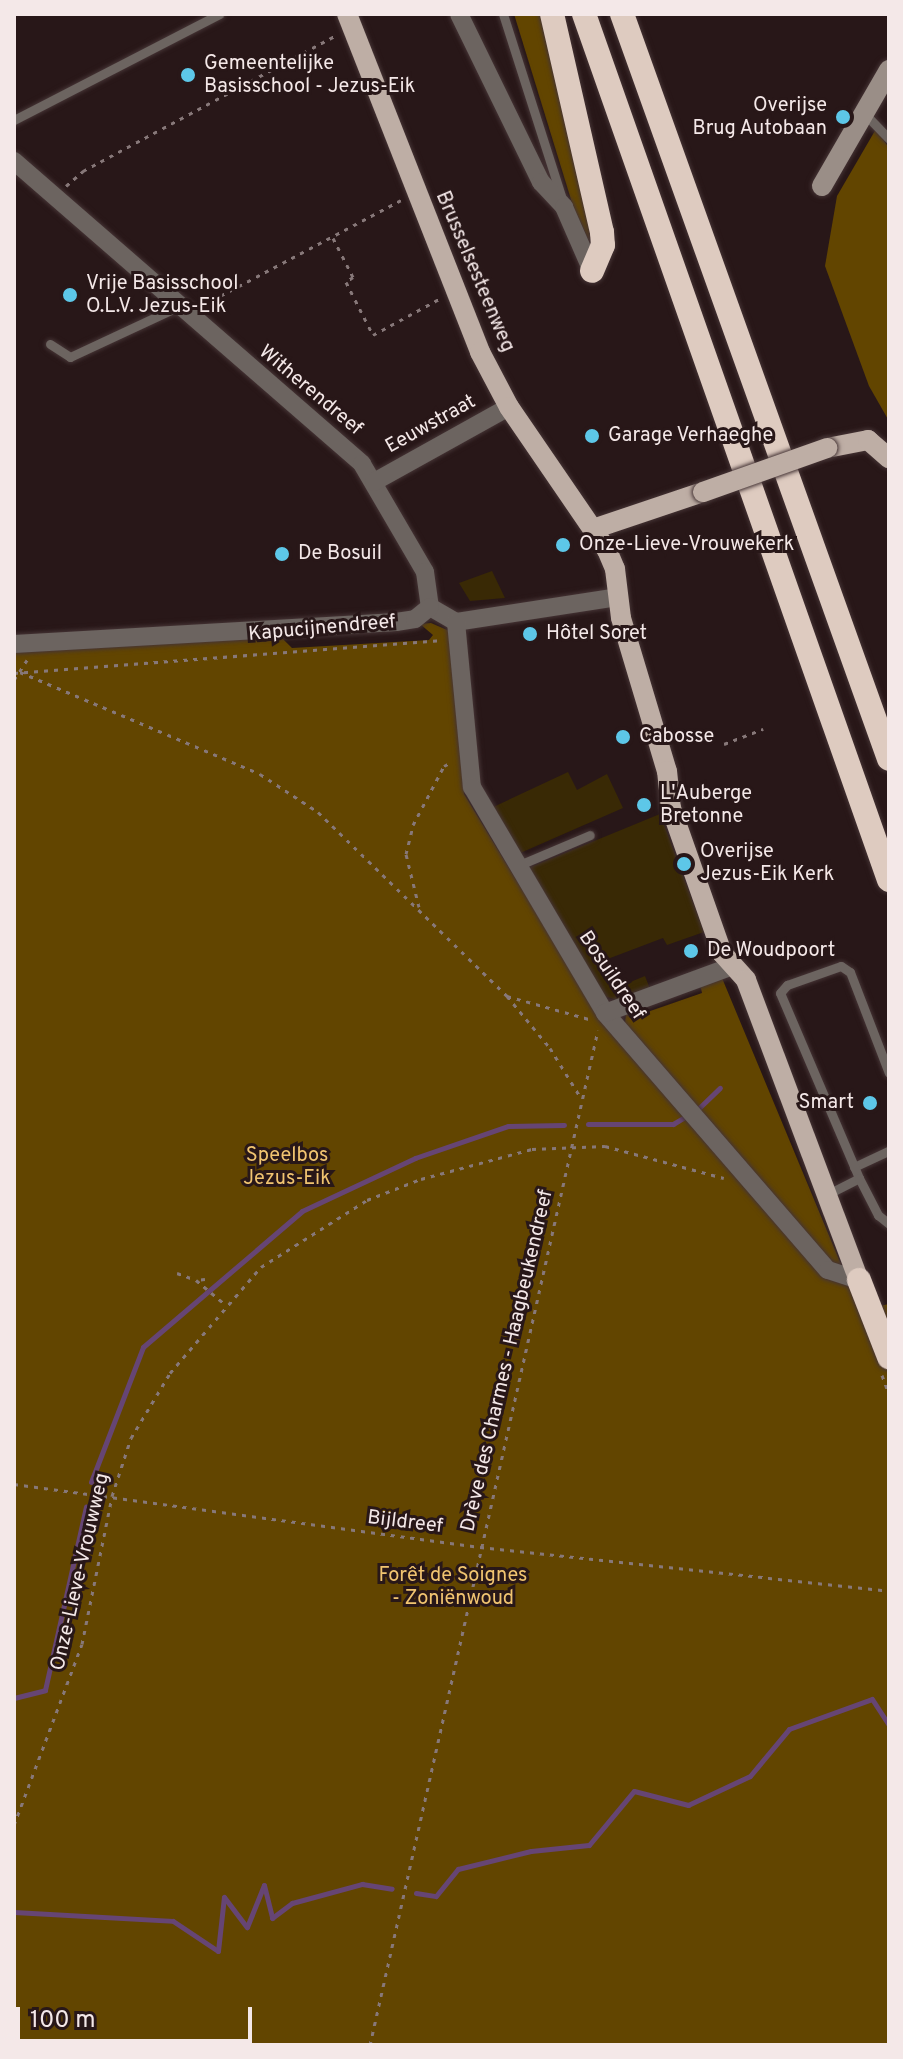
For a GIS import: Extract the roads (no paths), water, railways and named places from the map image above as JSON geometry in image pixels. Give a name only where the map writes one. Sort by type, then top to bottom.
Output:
[{"type":"highway","points":[[552,14],[602,232],[603,245],[592,271]]},
{"type":"highway","points":[[584,14],[889,880]]},
{"type":"highway","points":[[622,14],[889,759]]},
{"type":"highway","points":[[850,1277],[889,1357]]},
{"type":"main road","name":"Brusselsesteenweg","points":[[350,20],[453,291],[509,407],[593,529],[615,569],[618,597],[667,771],[671,808],[722,953],[746,980],[826,1195],[850,1277]]},
{"type":"main road","points":[[593,529],[831,447],[868,440],[889,458]]},
{"type":"street","points":[[459,14],[541,182],[564,207],[592,271]]},
{"type":"street","points":[[822,186],[889,70]]},
{"type":"street","name":"Witherendreef","points":[[14,161],[181,310],[362,464],[425,572],[430,607]]},
{"type":"street","name":"Eeuwstraat","points":[[374,482],[509,407]]},
{"type":"street","points":[[430,607],[456,622],[618,597]]},
{"type":"street","name":"Kapucijnendreef","points":[[14,644],[396,622],[415,619],[430,607]]},
{"type":"street","name":"Bosuildreef","points":[[456,622],[472,787],[602,1017],[828,1270],[850,1277]]},
{"type":"street","points":[[602,1017],[733,966]]},
{"type":"lane","points":[[14,120],[219,14]]},
{"type":"lane","points":[[503,14],[564,207]]},
{"type":"lane","points":[[864,113],[889,139]]},
{"type":"lane","points":[[50,344],[70,357],[181,310]]},
{"type":"lane","points":[[517,866],[590,835]]},
{"type":"lane","points":[[889,1073],[850,972],[841,966],[787,985],[780,993],[859,1178],[878,1215],[889,1224]]},
{"type":"lane","points":[[854,1167],[889,1151]]},
{"type":"lane","points":[[826,1195],[859,1178]]},
{"type":"waterway","points":[[699,1108],[720,1088]]},
{"type":"waterway","points":[[588,1124],[673,1124],[683,1118]]},
{"type":"waterway","points":[[91,1482],[143,1347],[302,1211],[415,1158],[508,1126],[564,1125]]},
{"type":"waterway","points":[[14,1698],[45,1690],[86,1507]]},
{"type":"waterway","points":[[416,1893],[436,1896],[458,1869],[531,1851],[589,1845],[634,1791],[688,1805],[750,1776],[789,1729],[872,1699],[889,1725]]},
{"type":"waterway","points":[[14,1912],[173,1921],[218,1951],[224,1897],[247,1927],[264,1885],[272,1918],[292,1903],[362,1884],[392,1889]]},
{"type":"place","name":"Gemeentelijke Basisschool - Jezus-Eik","points":[[188,75]]},
{"type":"place","name":"Overijse Brug Autobaan","points":[[843,117]]},
{"type":"place","name":"Vrije Basisschool O.L.V. Jezus-Eik","points":[[70,295]]},
{"type":"place","name":"Garage Verhaeghe","points":[[592,436]]},
{"type":"place","name":"Onze-Lieve-Vrouwekerk","points":[[563,545]]},
{"type":"place","name":"De Bosuil","points":[[282,554]]},
{"type":"place","name":"Hôtel Soret","points":[[530,634]]},
{"type":"place","name":"Cabosse","points":[[623,737]]},
{"type":"place","name":"L'Auberge Bretonne","points":[[644,805]]},
{"type":"place","name":"Overijse Jezus-Eik Kerk","points":[[684,864]]},
{"type":"place","name":"De Woudpoort","points":[[691,951]]},
{"type":"place","name":"Smart","points":[[870,1103]]},
{"type":"park label","name":"Speelbos Jezus-Eik","points":[[287,1168]]},
{"type":"park label","name":"Forêt de Soignes - Zoniënwoud","points":[[453,1588]]}]
